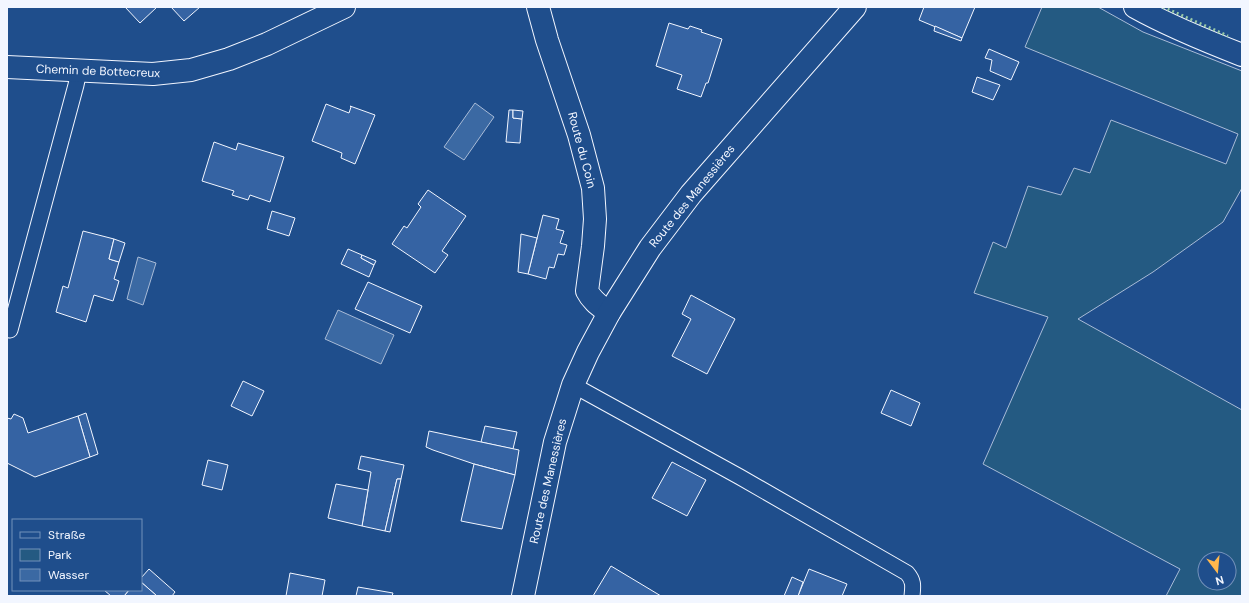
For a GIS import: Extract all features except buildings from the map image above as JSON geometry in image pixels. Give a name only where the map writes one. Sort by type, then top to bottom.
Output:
[{"type":"street","name":"Chemin de Bottecreux","points":[[7,67],[153,74],[191,70],[230,60],[261,47],[344,7]]},
{"type":"street","name":"Route du Coin","points":[[538,7],[547,40],[565,89],[579,135],[593,188],[595,219],[587,291],[596,303],[609,313]]},
{"type":"street","name":"Route des Manessières","points":[[523,596],[555,442],[573,385],[588,352],[609,313],[650,248],[691,194],[855,7]]},
{"type":"street","points":[[1135,7],[1213,44],[1242,54]]},
{"type":"lane","points":[[10,330],[79,71]]},
{"type":"lane","points":[[573,385],[740,477],[907,573],[912,578],[912,596]]},
{"type":"green space","points":[[1042,7],[1098,7],[1143,32],[1242,71],[1242,188],[1223,222],[1153,272],[1078,319],[1242,410],[1242,596],[1166,596],[1180,569],[983,464],[1048,317],[974,293],[993,242],[1006,248],[1028,186],[1061,195],[1074,168],[1090,173],[1111,120],[1226,164],[1238,134],[1025,47]]},
{"type":"water","points":[[475,103],[494,117],[464,160],[444,147]]},
{"type":"water","points":[[138,257],[156,263],[143,305],[127,299]]},
{"type":"water","points":[[338,310],[394,335],[381,364],[325,339]]},
{"type":"hedge","points":[[1163,7],[1228,36]]}]
